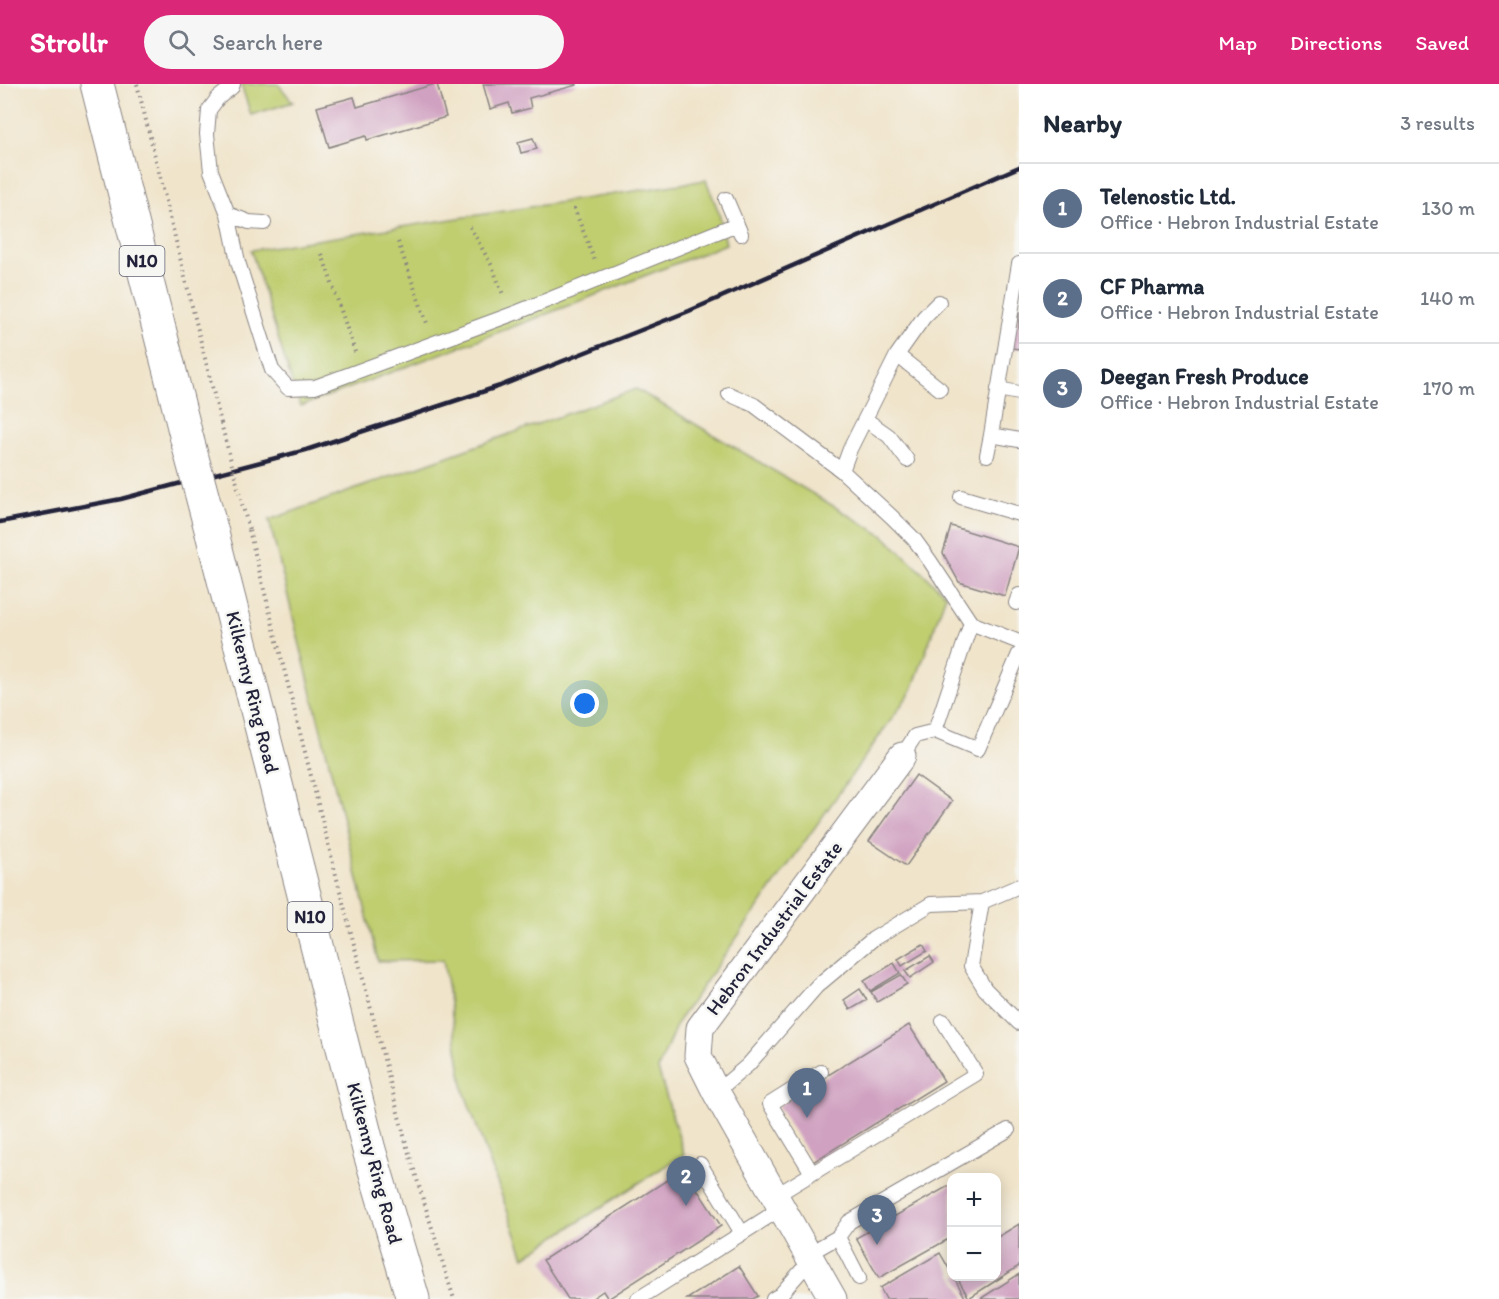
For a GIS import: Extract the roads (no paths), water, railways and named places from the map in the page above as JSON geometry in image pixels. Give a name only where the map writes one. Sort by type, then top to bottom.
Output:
[{"type":"highway","name":"Kilkenny Ring Road","points":[[96,84],[369,1150],[413,1299]]},
{"type":"street","name":"Hebron Industrial Estate","points":[[833,1299],[698,1056],[699,1028],[902,756]]},
{"type":"lane","points":[[233,84],[209,110],[207,134],[211,171],[228,214],[238,262],[272,370],[288,388],[315,387],[739,229],[726,199]]},
{"type":"lane","points":[[228,214],[249,222],[264,223]]},
{"type":"lane","points":[[987,455],[1019,264]]},
{"type":"lane","points":[[842,471],[850,449],[897,355],[924,318],[939,302]]},
{"type":"lane","points":[[897,355],[940,389]]},
{"type":"lane","points":[[998,389],[1019,393]]},
{"type":"lane","points":[[729,394],[753,405],[842,471],[892,517],[914,539],[971,623],[1019,642]]},
{"type":"lane","points":[[865,419],[889,436],[907,460]]},
{"type":"lane","points":[[991,435],[1019,440]]},
{"type":"lane","points":[[961,497],[1019,514]]},
{"type":"lane","points":[[935,731],[971,623]]},
{"type":"lane","points":[[902,756],[915,736],[935,731],[978,749],[1019,654]]},
{"type":"lane","points":[[716,1092],[748,1065],[817,986],[873,939],[931,904],[982,902],[1019,886]]},
{"type":"lane","points":[[982,902],[971,966],[985,989],[1019,1023]]},
{"type":"lane","points":[[638,1299],[742,1233],[812,1173],[976,1074],[943,1021]]},
{"type":"lane","points":[[812,1173],[770,1104],[821,1071]]},
{"type":"lane","points":[[773,1299],[780,1295],[811,1259],[838,1237],[849,1222],[1008,1130]]},
{"type":"lane","points":[[700,1164],[742,1233]]},
{"type":"lane","points":[[838,1237],[859,1278]]},
{"type":"railway","points":[[0,522],[121,499],[306,450],[500,386],[689,311],[1019,167]]},
{"type":"place","name":"Telenostic Ltd.","points":[[807,1118]]},
{"type":"place","name":"CF Pharma","points":[[686,1206]]},
{"type":"place","name":"Deegan Fresh Produce","points":[[877,1245]]}]
